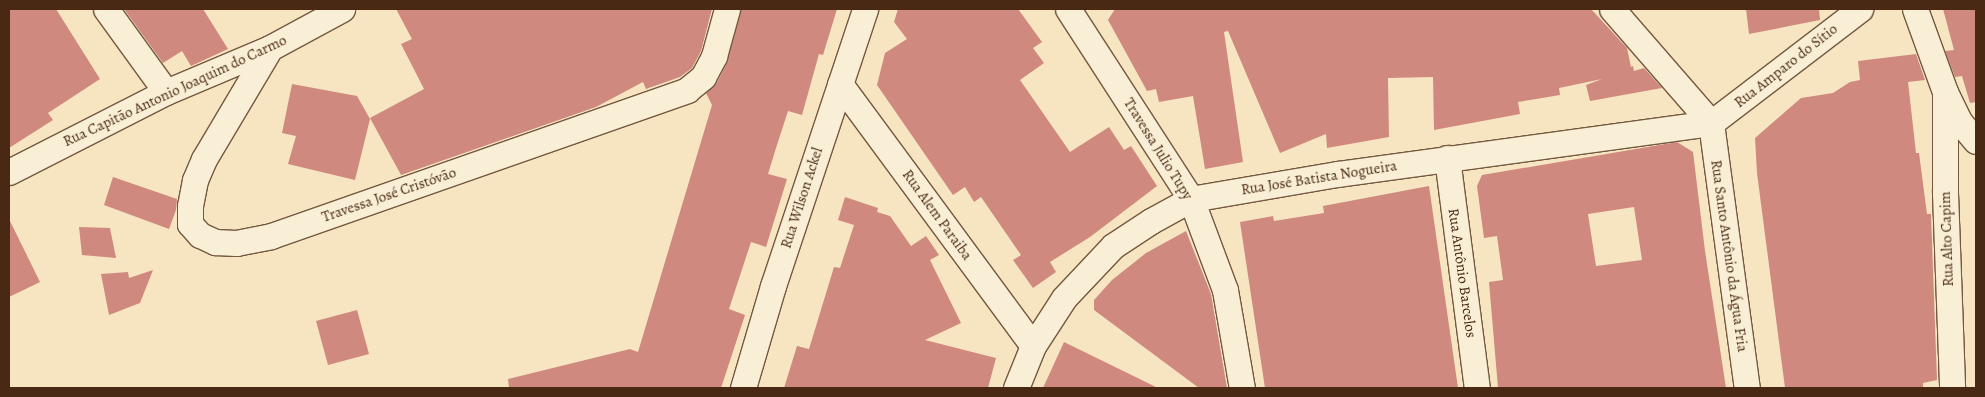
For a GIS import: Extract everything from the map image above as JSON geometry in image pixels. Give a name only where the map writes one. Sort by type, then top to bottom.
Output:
[{"type":"street","points":[[106,9],[166,92]]},
{"type":"street","name":"Rua Capitão Antonio Joaquim do Carmo","points":[[9,172],[166,92],[270,48],[342,9]]},
{"type":"street","name":"Travessa José Cristóvão","points":[[270,48],[204,159],[195,180],[190,206],[190,224],[200,235],[215,242],[236,243],[271,236],[687,90],[703,78],[714,56],[726,9]]},
{"type":"street","name":"Rua Wilson Ackel","points":[[743,388],[773,286],[866,9]]},
{"type":"street","name":"Travessa Julio Tupy","points":[[1068,9],[1191,199],[1225,290],[1242,388]]},
{"type":"street","points":[[1612,9],[1711,124]]},
{"type":"street","name":"Rua Amparo do Sítio","points":[[1711,124],[1860,9]]},
{"type":"street","points":[[1915,9],[1944,92],[1959,121],[1976,141]]},
{"type":"street","name":"Rua Alem Paraiba","points":[[840,84],[1033,346]]},
{"type":"street","name":"Rua Alto Capim","points":[[1944,92],[1945,193],[1952,386]]},
{"type":"street","name":"Rua José Batista Nogueira","points":[[1016,388],[1033,346],[1064,298],[1112,246],[1150,221],[1191,199],[1446,158],[1711,124]]},
{"type":"street","name":"Rua Santo Antônio da Água Fria","points":[[1711,124],[1747,388]]},
{"type":"street","name":"Rua Antônio Barcelos","points":[[1446,158],[1477,388]]},
{"type":"building","points":[[9,9],[56,9],[100,79],[48,113],[53,120],[9,148]]},
{"type":"building","points":[[124,9],[203,9],[228,49],[191,66],[182,51],[163,63]]},
{"type":"building","points":[[396,9],[712,9],[701,51],[692,68],[680,77],[646,89],[643,82],[596,107],[401,175],[370,118],[424,89],[401,44],[412,39]]},
{"type":"building","points":[[741,9],[837,9],[823,55],[819,54],[802,115],[788,111],[768,174],[787,179],[766,247],[751,242],[729,309],[745,315],[721,388],[509,388],[508,379],[630,349],[638,352],[712,105],[706,93],[716,84],[727,63]]},
{"type":"building","points":[[898,9],[1018,9],[1042,42],[1033,48],[1044,63],[1020,80],[1070,152],[1109,127],[1124,150],[1131,146],[1157,186],[1090,237],[1050,262],[1056,272],[1033,288],[1013,260],[1021,255],[981,197],[974,202],[965,187],[953,195],[877,85],[885,53],[907,39],[894,22]]},
{"type":"building","points":[[1115,9],[1591,9],[1627,48],[1631,67],[1633,66],[1634,71],[1644,68],[1662,88],[1590,101],[1586,85],[1602,79],[1559,88],[1560,95],[1518,102],[1520,114],[1434,130],[1433,77],[1388,78],[1389,137],[1327,148],[1326,134],[1280,153],[1228,31],[1224,32],[1243,162],[1205,169],[1193,96],[1159,102],[1156,89],[1147,91],[1108,20]]},
{"type":"building","points":[[1746,9],[1819,9],[1820,20],[1749,34]]},
{"type":"building","points":[[1943,9],[1976,9],[1976,102],[1970,103],[1962,76],[1955,77],[1945,51],[1954,50]]},
{"type":"building","points":[[1916,54],[1925,80],[1908,82],[1916,153],[1919,153],[1927,214],[1931,214],[1937,380],[1923,383],[1923,388],[1785,388],[1757,173],[1755,138],[1801,98],[1833,93],[1850,82],[1860,80],[1858,61]]},
{"type":"building","points":[[292,84],[357,96],[370,119],[355,180],[288,164],[296,136],[282,133]]},
{"type":"building","points":[[1677,142],[1693,152],[1705,251],[1726,388],[1498,388],[1489,282],[1503,280],[1497,236],[1484,238],[1477,186],[1482,175]],"holes":[[[1634,207],[1642,260],[1596,266],[1588,214]]]},
{"type":"building","points":[[113,177],[177,199],[176,210],[169,229],[104,205]]},
{"type":"building","points":[[1429,186],[1458,388],[1265,388],[1240,222],[1273,216],[1274,221],[1324,213],[1323,206]]},
{"type":"building","points":[[845,197],[878,208],[877,212],[890,216],[911,246],[926,236],[939,255],[930,260],[961,323],[925,340],[996,358],[988,388],[784,388],[797,346],[809,349],[834,267],[840,268],[854,225],[838,220]]},
{"type":"building","points":[[9,219],[40,282],[9,297]]},
{"type":"building","points":[[79,227],[110,228],[116,258],[82,255]]},
{"type":"building","points":[[1186,231],[1211,294],[1227,388],[1199,388],[1094,310],[1094,300],[1112,280],[1146,253]]},
{"type":"building","points":[[153,270],[140,303],[109,315],[101,274],[128,272],[129,278]]},
{"type":"building","points":[[357,310],[369,354],[328,365],[316,321]]},
{"type":"building","points":[[1064,342],[1158,388],[1043,388]]}]
